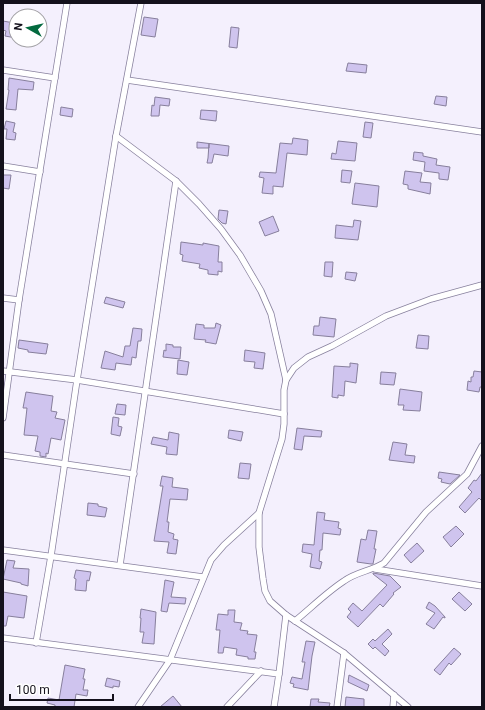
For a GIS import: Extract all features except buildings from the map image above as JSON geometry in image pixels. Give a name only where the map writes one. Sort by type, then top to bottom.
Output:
[{"type":"street","points":[[3,418],[6,371],[19,300],[67,3]]},
{"type":"street","points":[[36,643],[66,464],[77,380],[116,136],[141,3]]},
{"type":"street","points":[[3,70],[55,78]]},
{"type":"street","points":[[127,80],[482,132]]},
{"type":"street","points":[[116,136],[176,181],[199,204],[240,255],[261,291],[271,314],[286,380]]},
{"type":"street","points":[[3,166],[40,172]]},
{"type":"street","points":[[120,565],[176,181]]},
{"type":"street","points":[[408,707],[344,653],[286,615],[270,601],[265,591],[259,547],[260,513],[282,439],[284,390],[286,380],[294,368],[308,356],[332,346],[386,316],[432,299],[482,285]]},
{"type":"street","points":[[3,298],[19,300]]},
{"type":"street","points":[[6,371],[77,380],[284,414]]},
{"type":"street","points":[[295,621],[344,580],[357,574],[375,569],[391,557],[426,512],[467,474],[482,446]]},
{"type":"street","points":[[3,455],[134,474]]},
{"type":"street","points":[[138,707],[170,660],[211,560],[224,545],[260,513]]},
{"type":"street","points":[[3,550],[203,577]]},
{"type":"street","points":[[375,569],[482,586]]},
{"type":"street","points":[[274,707],[286,615]]},
{"type":"street","points":[[3,638],[278,674]]},
{"type":"street","points":[[337,707],[344,653]]},
{"type":"street","points":[[227,707],[261,671]]},
{"type":"street","points":[[393,707],[394,695]]}]
